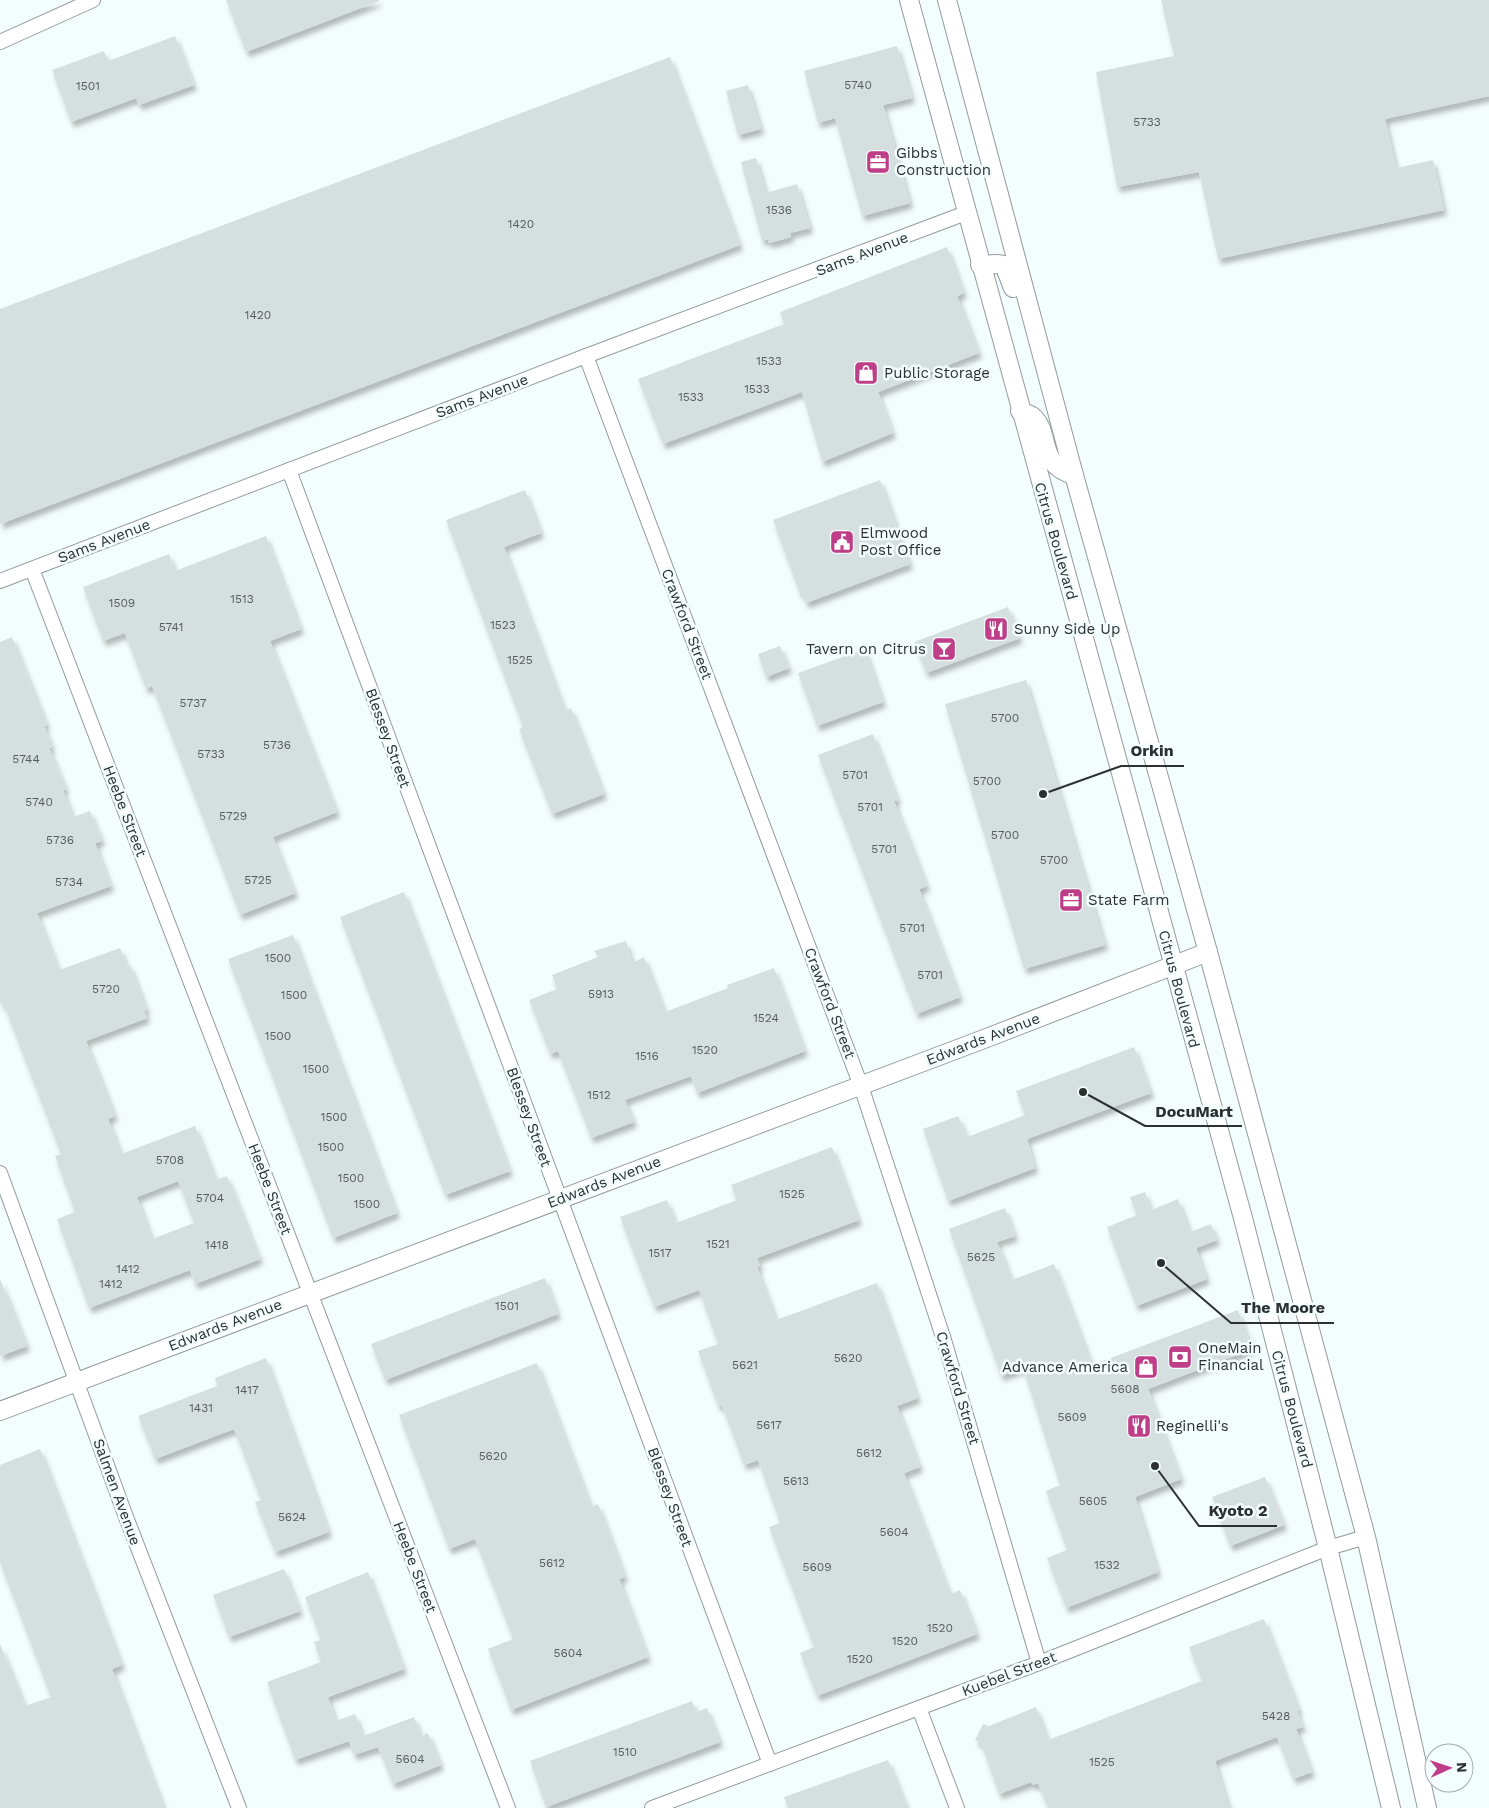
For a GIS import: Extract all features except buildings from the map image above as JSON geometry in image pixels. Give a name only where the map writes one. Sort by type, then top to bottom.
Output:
[{"type":"street","points":[[0,42],[93,0]]},
{"type":"street","name":"Citrus Boulevard","points":[[909,0],[1020,411],[1243,1218],[1328,1548],[1390,1808]]},
{"type":"street","points":[[947,0],[1074,475],[1208,952],[1366,1537],[1428,1808]]},
{"type":"street","name":"Sams Avenue","points":[[0,581],[586,356],[966,214]]},
{"type":"street","points":[[980,265],[997,264],[1007,268],[1033,358],[1038,368],[1048,378]]},
{"type":"street","name":"Crawford Street","points":[[586,356],[861,1086],[944,1340],[1039,1663]]},
{"type":"street","points":[[1020,411],[1032,416],[1037,423],[1048,453],[1061,472],[1074,475]]},
{"type":"street","name":"Blessey Street","points":[[289,470],[770,1764]]},
{"type":"street","name":"Heebe Street","points":[[32,569],[508,1808]]},
{"type":"street","name":"Edwards Avenue","points":[[0,1411],[310,1292],[861,1086],[1208,952]]},
{"type":"street","name":"Salmen Avenue","points":[[0,1173],[126,1517],[239,1808]]},
{"type":"street","name":"Kuebel Street","points":[[652,1808],[1039,1663],[1328,1548],[1366,1537]]},
{"type":"street","points":[[919,1708],[957,1808]]},
{"type":"place","name":"Gibbs Construction","points":[[878,162]]},
{"type":"place","name":"Public Storage","points":[[866,373]]},
{"type":"place","name":"Elmwood Post Office","points":[[842,542]]},
{"type":"place","name":"Sunny Side Up","points":[[996,629]]},
{"type":"place","name":"Tavern on Citrus","points":[[944,649]]},
{"type":"place","name":"Orkin","points":[[1043,794]]},
{"type":"place","name":"State Farm","points":[[1071,900]]},
{"type":"place","name":"DocuMart","points":[[1083,1092]]},
{"type":"place","name":"The Moore","points":[[1161,1263]]},
{"type":"place","name":"OneMain Financial","points":[[1180,1357]]},
{"type":"place","name":"Advance America","points":[[1146,1367]]},
{"type":"place","name":"Reginelli's","points":[[1139,1426]]},
{"type":"place","name":"Kyoto 2","points":[[1155,1466]]}]
